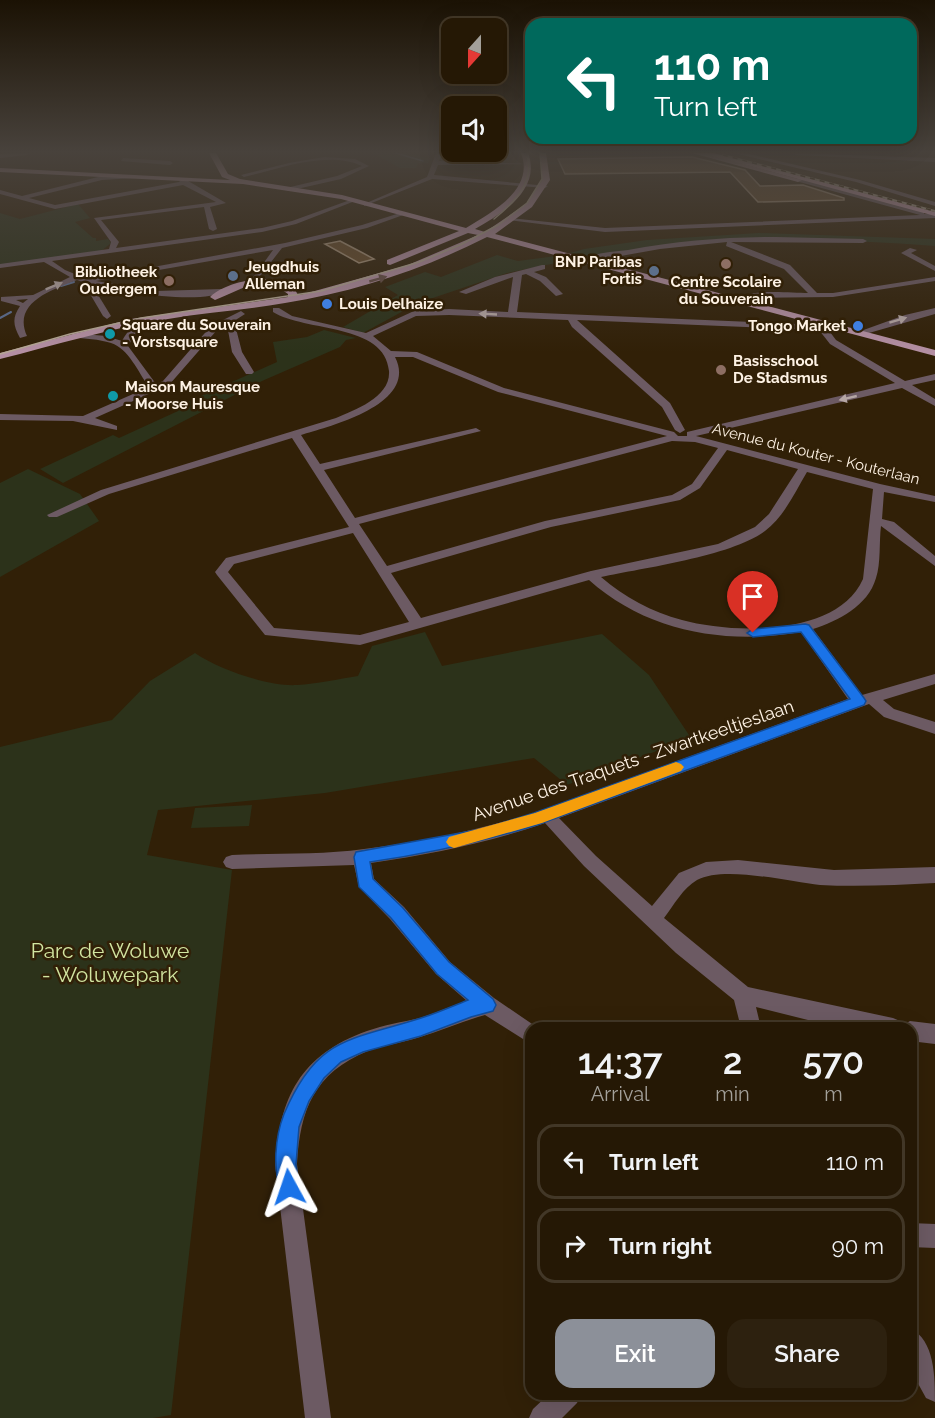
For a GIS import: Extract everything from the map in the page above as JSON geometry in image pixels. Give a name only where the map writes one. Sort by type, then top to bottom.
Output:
[{"type":"main road","points":[[423,219],[587,260],[740,300],[825,326],[862,332],[935,353]]},
{"type":"main road","points":[[376,267],[465,230],[484,219]]},
{"type":"main road","points":[[218,299],[293,299],[384,277],[422,264],[487,234],[510,220]]},
{"type":"main road","points":[[0,356],[75,335],[150,319],[218,299],[253,283],[287,288],[293,293],[293,299]]},
{"type":"main road","points":[[86,321],[172,304],[218,299],[300,285]]},
{"type":"main road","points":[[218,299],[241,314],[276,310],[293,299]]},
{"type":"main road","points":[[11,340],[28,335]]},
{"type":"street","points":[[96,219],[115,242],[111,252]]},
{"type":"street","points":[[210,219],[213,229]]},
{"type":"street","points":[[0,266],[262,230],[304,219]]},
{"type":"street","points":[[19,304],[4,299],[31,296],[82,279],[278,248],[348,232],[387,219]]},
{"type":"street","points":[[510,220],[605,230],[859,219]]},
{"type":"street","points":[[253,283],[279,245],[262,230]]},
{"type":"street","points":[[587,260],[649,248],[720,242],[784,239],[863,241]]},
{"type":"street","points":[[720,242],[787,267],[794,271],[815,295]]},
{"type":"street","points":[[913,250],[905,253],[935,269]]},
{"type":"street","points":[[47,261],[82,279],[164,295],[218,299]]},
{"type":"street","points":[[463,292],[542,267]]},
{"type":"street","points":[[527,271],[543,279],[559,294]]},
{"type":"street","points":[[512,315],[518,273]]},
{"type":"street","points":[[740,300],[748,296],[815,295],[935,278]]},
{"type":"street","points":[[847,285],[935,278]]},
{"type":"street","points":[[82,279],[107,316]]},
{"type":"street","points":[[164,295],[172,304]]},
{"type":"street","points":[[28,335],[14,324],[14,315],[19,304],[31,296]]},
{"type":"street","points":[[276,310],[291,318],[343,328],[379,343],[392,354],[414,354],[501,390],[674,434],[682,441],[691,436],[935,377]]},
{"type":"street","points":[[862,332],[935,311]]},
{"type":"street","points":[[365,337],[414,314],[449,312],[825,326],[833,342],[935,404]]},
{"type":"street","points":[[85,419],[166,383],[214,328],[241,314]]},
{"type":"street","points":[[571,317],[575,325],[666,405],[674,434]]},
{"type":"street","points":[[125,344],[132,331],[150,319]]},
{"type":"street","points":[[230,321],[237,352],[249,372]]},
{"type":"street","points":[[75,335],[105,337],[125,344],[152,386],[155,387]]},
{"type":"street","points":[[53,515],[105,492],[356,413],[380,398],[394,380],[392,354]]},
{"type":"street","points":[[0,417],[85,419],[101,422],[113,428]]},
{"type":"street","points":[[317,468],[476,431]]},
{"type":"street","points":[[295,434],[417,623]]},
{"type":"street","points":[[674,434],[230,561],[221,572],[270,632],[360,640],[591,575],[722,547],[759,530],[774,516],[804,468]]},
{"type":"street","name":"Avenue du Kouter - Kouterlaan","points":[[691,436],[723,448],[879,488],[935,499]]},
{"type":"street","points":[[385,571],[549,524],[676,498],[696,486],[723,448]]},
{"type":"street","points":[[591,575],[620,598],[682,625],[717,631],[753,633],[805,628],[843,610],[857,599],[867,586],[872,572],[871,562],[879,488]]},
{"type":"street","points":[[876,521],[890,525],[935,562]]},
{"type":"street","points":[[805,628],[865,699],[889,713],[935,728]]},
{"type":"street","name":"Avenue des Traquets - Zwartkeeltjeslaan","points":[[232,862],[362,857],[431,847],[482,836],[865,699],[935,679]]},
{"type":"street","points":[[548,814],[558,829],[590,861],[652,918],[743,995],[862,1022]]},
{"type":"street","points":[[362,857],[365,882],[397,913],[443,968],[487,1005],[525,1030]]},
{"type":"street","points":[[652,918],[664,907],[673,891],[690,875],[722,867],[829,877],[882,879],[935,875]]},
{"type":"street","points":[[743,995],[750,1022]]},
{"type":"street","points":[[318,1418],[286,1164],[289,1127],[302,1094],[318,1071],[335,1056],[361,1043],[421,1027],[471,1008],[487,1005]]},
{"type":"street","points":[[917,1031],[935,1034]]},
{"type":"street","points":[[917,1235],[935,1236]]},
{"type":"street","points":[[917,1354],[935,1389]]},
{"type":"street","points":[[542,1418],[562,1400]]},
{"type":"green space","points":[[0,219],[86,219],[75,222],[93,238],[96,238],[96,241],[108,239],[111,243],[100,252],[0,265]]},
{"type":"green space","points":[[759,233],[935,239],[935,246],[839,241],[743,241],[666,245],[595,255],[570,253],[647,240]]},
{"type":"green space","points":[[497,255],[518,261],[556,256],[571,260],[507,273],[418,303],[363,333],[343,327],[398,295],[385,287],[425,272],[441,277]]},
{"type":"green space","points":[[324,330],[356,338],[346,340],[340,347],[262,381],[63,483],[40,469],[113,435],[119,438],[178,411],[176,407],[277,362],[273,342],[307,337]]},
{"type":"green space","points":[[28,469],[80,494],[99,521],[0,577],[0,483]]},
{"type":"green space","name":"Parc de Woluwe - Woluwepark","points":[[425,632],[442,666],[602,634],[649,675],[691,738],[567,785],[534,758],[325,793],[158,810],[147,855],[232,870],[171,1415],[153,1418],[0,1418],[0,747],[112,720],[150,681],[195,653],[230,671],[258,680],[286,685],[320,683],[358,676],[372,646]]},
{"type":"green space","points":[[252,805],[249,826],[191,828],[195,808]]},
{"type":"building","points":[[340,241],[374,259],[359,263],[325,244]]},
{"type":"waterway","points":[[61,286],[74,282]]},
{"type":"waterway","points":[[0,318],[11,312]]},
{"type":"tram line","points":[[0,354],[70,334],[141,318],[321,291],[419,262],[460,245],[506,219]]},
{"type":"slow traffic","points":[[454,842],[537,819],[676,767]]},
{"type":"place","name":"Centre Scolaire du Souverain","points":[[726,264]]},
{"type":"place","name":"BNP Paribas Fortis","points":[[654,271]]},
{"type":"place","name":"Jeugdhuis Alleman","points":[[233,276]]},
{"type":"place","name":"Bibliotheek Oudergem","points":[[169,281]]},
{"type":"place","name":"Louis Delhaize","points":[[327,304]]},
{"type":"place","name":"Tongo Market","points":[[858,326]]},
{"type":"place","name":"Square du Souverain - Vorstsquare","points":[[110,334]]},
{"type":"place","name":"Basisschool De Stadsmus","points":[[721,370]]},
{"type":"place","name":"Maison Mauresque - Moorse Huis","points":[[113,396]]},
{"type":"route","points":[[289,1187],[286,1164],[289,1127],[302,1094],[318,1071],[335,1056],[361,1043],[421,1027],[471,1008],[487,1005],[443,968],[397,913],[365,882],[362,857],[431,847],[482,836],[537,819],[859,701],[849,691],[805,628],[753,633]]}]
